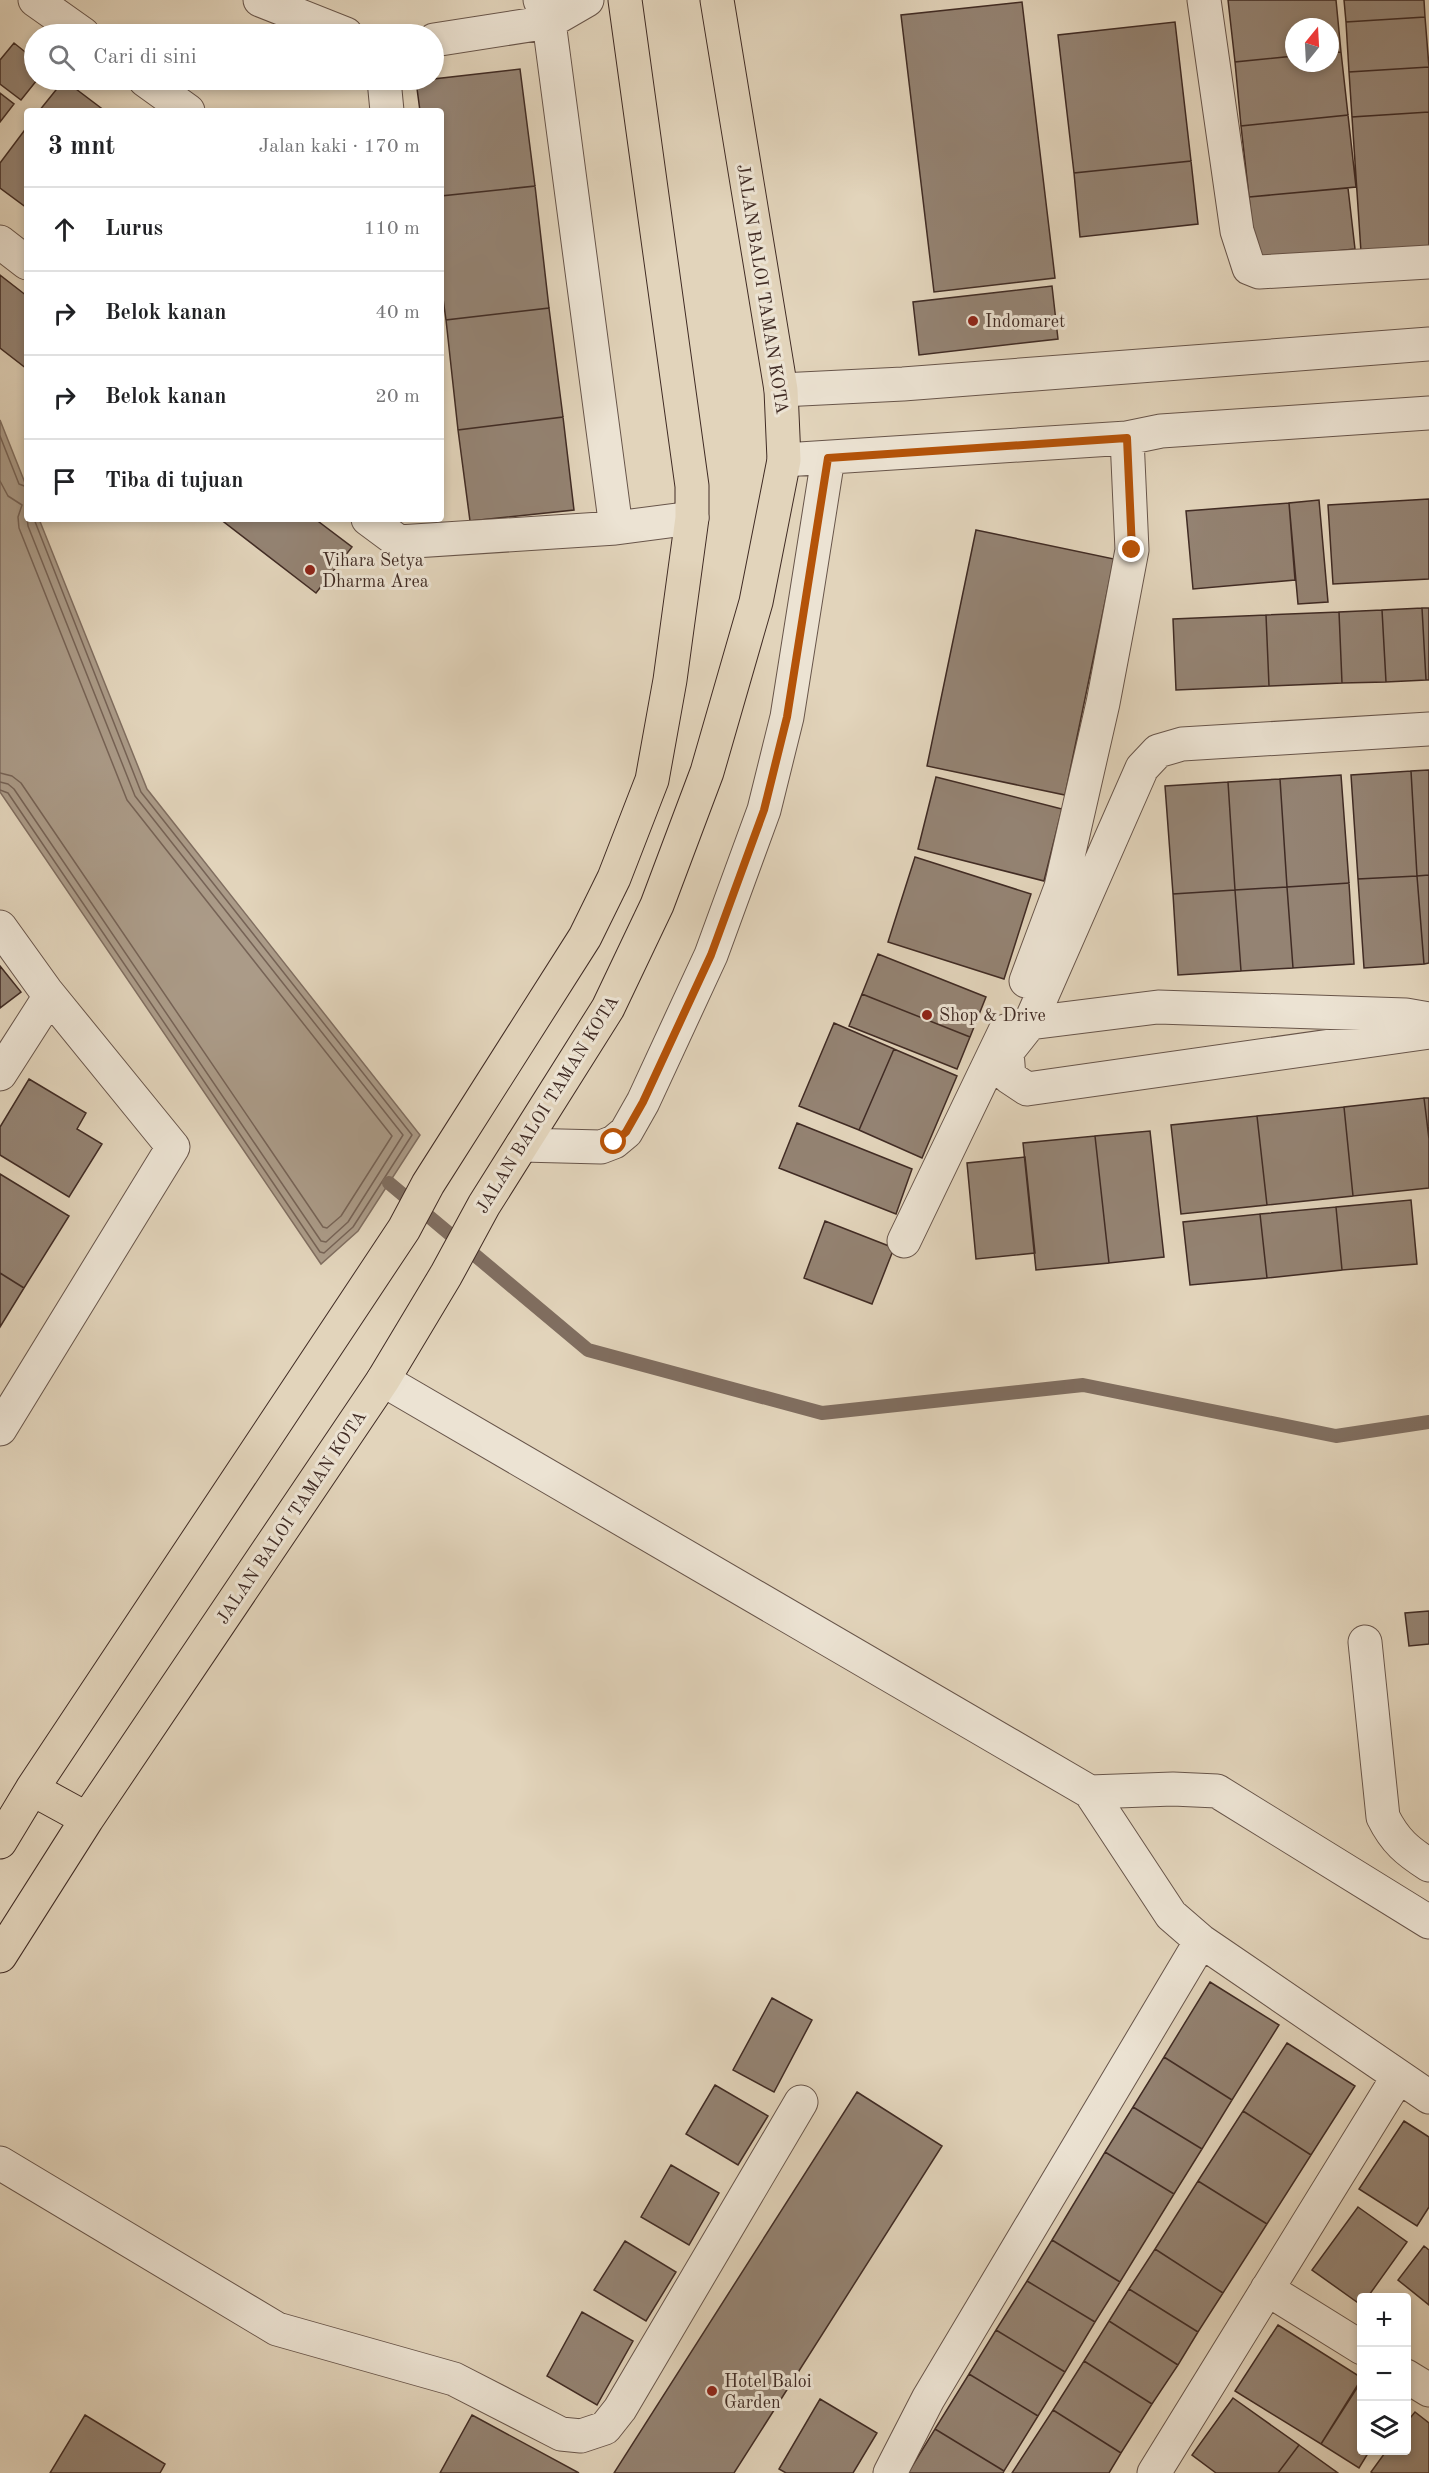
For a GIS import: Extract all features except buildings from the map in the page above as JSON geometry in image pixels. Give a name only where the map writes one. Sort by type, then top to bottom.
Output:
[{"type":"highway","points":[[0,1842],[32,1789],[404,1229],[429,1184],[585,937],[614,878],[652,780],[670,680],[692,518],[692,486],[625,0]]},
{"type":"highway","name":"JALAN BALOI TAMAN KOTA","points":[[0,1956],[87,1819],[383,1380],[446,1275],[484,1204],[608,1008],[657,905],[707,772],[756,602],[784,460],[781,390],[717,0]]},
{"type":"highway","points":[[32,1789],[87,1819]]},
{"type":"street","points":[[35,0],[69,24]]},
{"type":"street","points":[[260,0],[321,24]]},
{"type":"street","points":[[444,37],[587,0]]},
{"type":"street","points":[[1204,0],[1237,231],[1249,268],[1259,272],[1429,262]]},
{"type":"street","points":[[544,11],[616,528]]},
{"type":"street","points":[[159,90],[185,108]]},
{"type":"street","points":[[385,90],[387,108]]},
{"type":"street","points":[[0,242],[24,260]]},
{"type":"street","points":[[781,390],[903,384],[1429,344]]},
{"type":"street","points":[[784,460],[1127,438],[1161,431],[1429,413]]},
{"type":"street","points":[[904,1241],[1006,1029],[1061,887],[1104,703],[1132,550],[1127,438]]},
{"type":"street","points":[[522,1145],[601,1148],[614,1142],[626,1132],[643,1102],[711,955],[764,810],[787,717],[828,458]]},
{"type":"street","points":[[376,522],[399,531],[616,528],[692,518]]},
{"type":"street","points":[[1429,729],[1182,744],[1158,751],[1142,768],[1030,1023],[1007,1052],[1009,1077],[1027,1089],[1429,1032]]},
{"type":"street","points":[[0,927],[48,994],[173,1147],[0,1429]]},
{"type":"street","points":[[0,1074],[48,994]]},
{"type":"street","points":[[1030,1023],[1158,1007],[1386,1014],[1429,1019]]},
{"type":"street","points":[[383,1380],[1090,1792],[1171,1914],[1201,1941],[1429,2097]]},
{"type":"street","points":[[1365,1642],[1383,1817],[1390,1832],[1405,1850],[1429,1865]]},
{"type":"street","points":[[1090,1792],[1173,1789],[1216,1791],[1429,1922]]},
{"type":"street","points":[[890,2473],[928,2399],[1201,1941]]},
{"type":"street","points":[[1154,2473],[1398,2077]]},
{"type":"street","points":[[0,2163],[277,2329],[454,2379],[561,2434],[581,2436],[605,2428],[620,2409],[801,2102]]},
{"type":"street","points":[[1267,2289],[1360,2347]]},
{"type":"street","points":[[1411,2379],[1429,2390]]},
{"type":"water","points":[[0,420],[24,480],[24,522],[40,522],[147,789],[420,1135],[358,1231],[321,1264],[0,792]]},
{"type":"waterway","points":[[389,1183],[588,1350],[822,1413],[1083,1385],[1336,1436],[1429,1422]]},
{"type":"place","name":"Indomaret","points":[[973,321]]},
{"type":"place","name":"Vihara Setya Dharma Area","points":[[310,570]]},
{"type":"place","name":"Shop & Drive","points":[[927,1015]]},
{"type":"place","name":"Hotel Baloi Garden","points":[[712,2391]]},
{"type":"route","points":[[614,1142],[626,1132],[643,1102],[711,955],[764,810],[787,717],[828,458],[1127,438],[1132,550]]}]
